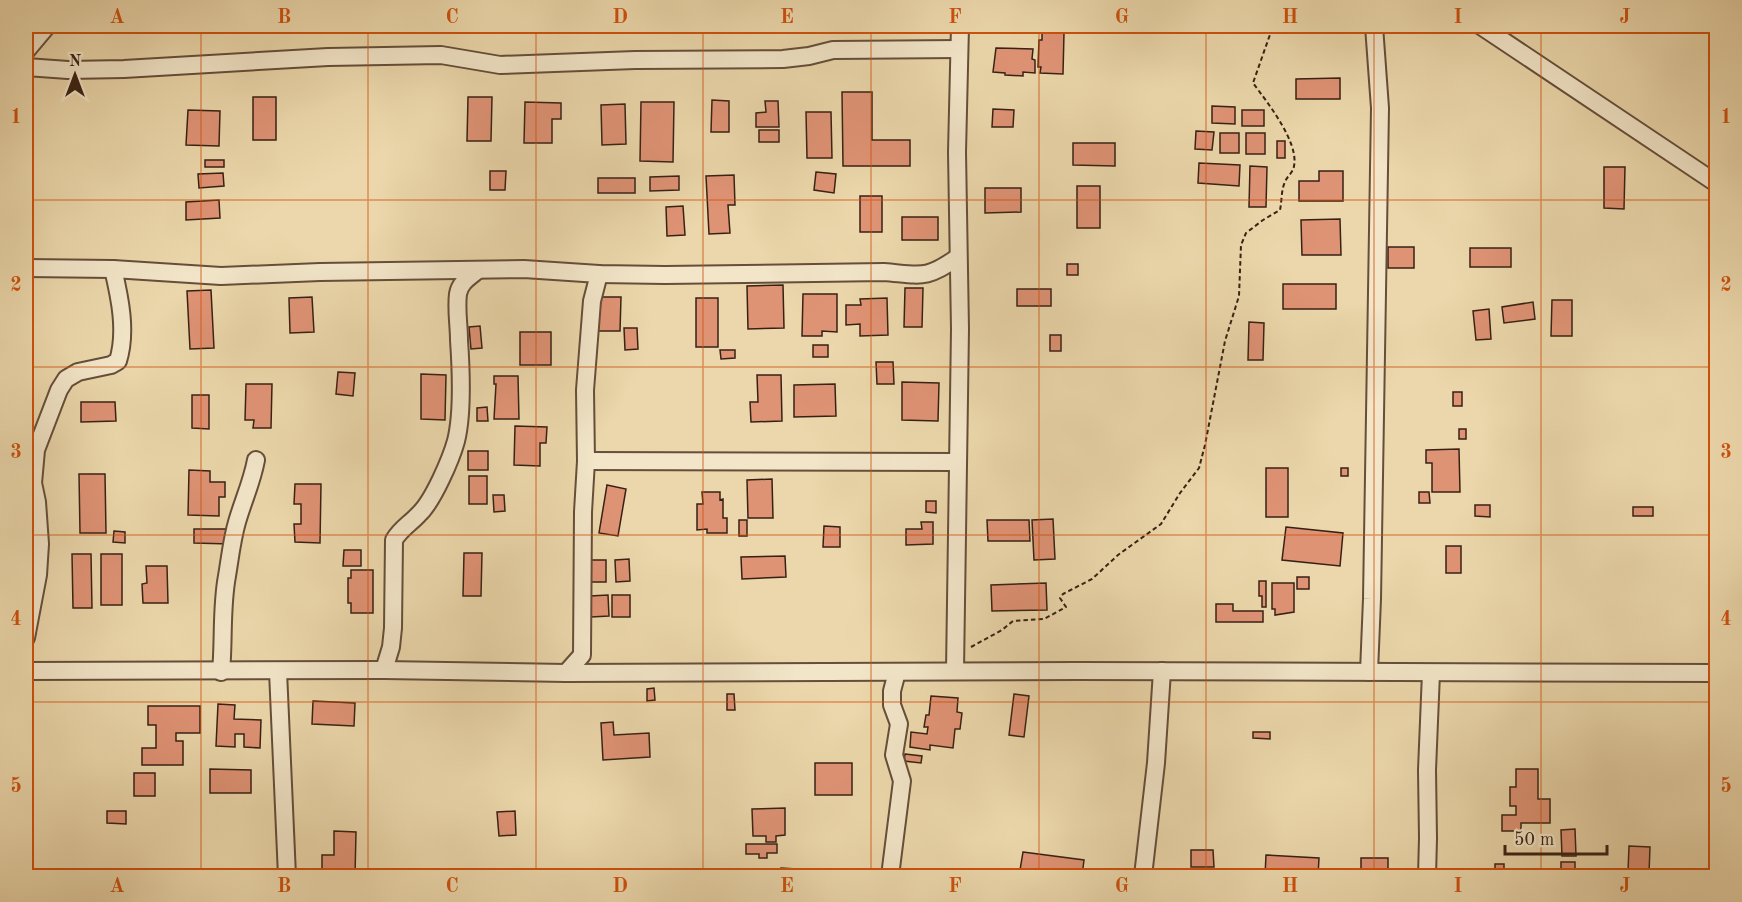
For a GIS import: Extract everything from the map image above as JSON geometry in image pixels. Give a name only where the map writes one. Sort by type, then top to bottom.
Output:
[{"type":"street","points":[[26,51],[47,26]]},
{"type":"street","points":[[956,664],[960,329],[957,152],[960,26]]},
{"type":"street","points":[[1368,672],[1372,599],[1380,108],[1374,26]]},
{"type":"street","points":[[1481,26],[1716,183]]},
{"type":"street","points":[[26,67],[68,70],[124,69],[317,58],[441,55],[500,65],[635,60],[783,59],[833,50],[959,49]]},
{"type":"street","points":[[26,268],[113,269],[221,276],[524,269],[599,274],[884,272],[923,275],[934,272],[958,256]]},
{"type":"street","points":[[26,638],[38,575],[39,534],[33,483],[36,450],[59,390],[66,379],[78,372],[111,365],[118,361],[122,315],[113,269]]},
{"type":"street","points":[[384,670],[391,647],[393,628],[394,540],[402,528],[420,514],[429,500],[456,442],[459,426],[460,357],[458,293],[464,282],[478,270]]},
{"type":"street","points":[[566,673],[582,655],[583,512],[586,461],[585,390],[592,302],[599,274]]},
{"type":"street","points":[[221,672],[226,578],[237,522],[256,460]]},
{"type":"street","points":[[586,461],[957,462]]},
{"type":"street","points":[[26,671],[897,672],[956,664],[1162,671],[1716,673]]},
{"type":"street","points":[[278,671],[287,876]]},
{"type":"street","points":[[1143,876],[1156,763],[1162,671]]},
{"type":"street","points":[[890,876],[902,781],[894,755],[899,724],[892,705],[892,691],[897,672]]},
{"type":"street","points":[[1426,876],[1428,838],[1426,770],[1431,673]]},
{"type":"path","points":[[956,664],[1013,621],[1044,619],[1066,607],[1060,598],[1063,594],[1092,579],[1118,555],[1161,524],[1199,468],[1225,341],[1239,296],[1241,245],[1246,233],[1280,210],[1285,181],[1294,170],[1295,158],[1287,136],[1270,106],[1253,83],[1273,26]]},
{"type":"building","points":[[1068,26],[1068,29],[1041,27]]},
{"type":"building","points":[[1042,32],[1064,33],[1063,74],[1040,73],[1041,67],[1038,67],[1039,40],[1042,40]]},
{"type":"building","points":[[996,48],[1033,49],[1032,59],[1035,60],[1035,73],[1023,72],[1023,76],[993,72]]},
{"type":"building","points":[[1340,78],[1340,99],[1296,99],[1296,79]]},
{"type":"building","points":[[842,92],[872,92],[872,140],[910,140],[910,166],[843,166]]},
{"type":"building","points":[[253,97],[276,97],[276,140],[253,140]]},
{"type":"building","points":[[468,97],[492,97],[491,141],[467,141]]},
{"type":"building","points":[[712,100],[729,101],[729,132],[711,132]]},
{"type":"building","points":[[765,101],[778,101],[779,127],[756,127],[756,113],[766,112]]},
{"type":"building","points":[[525,102],[561,103],[561,119],[552,119],[552,143],[524,143]]},
{"type":"building","points":[[641,102],[674,102],[673,162],[640,161]]},
{"type":"building","points":[[625,104],[626,144],[602,145],[601,105]]},
{"type":"building","points":[[1212,106],[1235,107],[1235,124],[1212,123]]},
{"type":"building","points":[[993,109],[1014,110],[1013,127],[992,127]]},
{"type":"building","points":[[188,110],[220,111],[219,146],[186,145]]},
{"type":"building","points":[[1242,110],[1264,110],[1264,126],[1242,126]]},
{"type":"building","points":[[806,112],[831,112],[832,158],[807,158]]},
{"type":"building","points":[[759,130],[779,130],[779,142],[759,142]]},
{"type":"building","points":[[1196,131],[1214,132],[1212,150],[1195,149]]},
{"type":"building","points":[[1220,133],[1239,133],[1239,153],[1220,153]]},
{"type":"building","points":[[1246,133],[1265,133],[1265,154],[1246,154]]},
{"type":"building","points":[[1277,141],[1285,141],[1285,158],[1277,158]]},
{"type":"building","points":[[1073,143],[1115,143],[1115,166],[1073,165]]},
{"type":"building","points":[[205,160],[224,160],[224,167],[205,167]]},
{"type":"building","points":[[1199,163],[1240,165],[1239,186],[1198,183]]},
{"type":"building","points":[[1250,166],[1267,167],[1266,207],[1249,207]]},
{"type":"building","points":[[1604,167],[1625,167],[1624,209],[1604,208]]},
{"type":"building","points":[[490,171],[506,171],[505,190],[490,190]]},
{"type":"building","points":[[1319,171],[1343,171],[1343,201],[1299,201],[1299,181],[1319,181]]},
{"type":"building","points":[[816,172],[836,174],[834,193],[814,190]]},
{"type":"building","points":[[223,173],[224,186],[199,188],[198,174]]},
{"type":"building","points":[[734,175],[735,205],[728,205],[730,233],[709,234],[706,176]]},
{"type":"building","points":[[679,176],[679,190],[650,191],[650,177]]},
{"type":"building","points":[[598,178],[635,178],[635,193],[598,193]]},
{"type":"building","points":[[1077,186],[1100,186],[1100,228],[1077,228]]},
{"type":"building","points":[[985,188],[1021,188],[1021,212],[985,213]]},
{"type":"building","points":[[860,196],[882,196],[882,232],[860,232]]},
{"type":"building","points":[[219,200],[220,218],[186,220],[186,202]]},
{"type":"building","points":[[683,206],[685,235],[667,236],[666,207]]},
{"type":"building","points":[[902,217],[938,217],[938,240],[902,240]]},
{"type":"building","points":[[1340,219],[1341,255],[1302,255],[1301,220]]},
{"type":"building","points":[[1388,247],[1414,247],[1414,268],[1388,268]]},
{"type":"building","points":[[1470,248],[1511,248],[1511,267],[1470,267]]},
{"type":"building","points":[[1067,264],[1078,264],[1078,275],[1067,275]]},
{"type":"building","points":[[1283,284],[1336,284],[1336,309],[1283,309]]},
{"type":"building","points":[[783,285],[784,328],[748,329],[747,286]]},
{"type":"building","points":[[905,288],[923,288],[922,327],[904,327]]},
{"type":"building","points":[[1017,289],[1051,289],[1051,306],[1017,306]]},
{"type":"building","points":[[211,290],[214,348],[190,349],[187,291]]},
{"type":"building","points":[[803,294],[837,294],[837,332],[822,331],[822,336],[802,336]]},
{"type":"building","points":[[312,297],[314,332],[290,333],[289,298]]},
{"type":"building","points":[[598,297],[621,297],[620,331],[597,331]]},
{"type":"building","points":[[696,298],[718,298],[718,347],[696,347]]},
{"type":"building","points":[[887,298],[888,335],[860,336],[860,324],[846,325],[846,305],[861,305],[860,299]]},
{"type":"building","points":[[1552,300],[1572,300],[1572,336],[1551,336]]},
{"type":"building","points":[[1533,302],[1535,319],[1504,323],[1502,307]]},
{"type":"building","points":[[1489,309],[1491,339],[1476,340],[1473,311]]},
{"type":"building","points":[[1249,322],[1264,323],[1263,360],[1248,360]]},
{"type":"building","points":[[480,326],[482,348],[471,349],[469,327]]},
{"type":"building","points":[[624,328],[637,328],[638,349],[625,350]]},
{"type":"building","points":[[520,332],[551,332],[551,365],[520,365]]},
{"type":"building","points":[[1050,335],[1061,335],[1061,351],[1050,351]]},
{"type":"building","points":[[813,345],[828,345],[828,357],[813,357]]},
{"type":"building","points":[[720,350],[735,350],[735,358],[721,359]]},
{"type":"building","points":[[876,362],[893,362],[894,384],[877,384]]},
{"type":"building","points":[[338,372],[355,373],[353,396],[336,394]]},
{"type":"building","points":[[421,374],[446,375],[445,420],[421,419]]},
{"type":"building","points":[[757,375],[781,375],[782,421],[751,422],[750,402],[758,402]]},
{"type":"building","points":[[494,376],[518,376],[519,419],[494,419],[496,384],[494,384]]},
{"type":"building","points":[[902,382],[939,383],[938,421],[902,420]]},
{"type":"building","points":[[246,384],[272,384],[271,428],[253,428],[254,420],[245,420]]},
{"type":"building","points":[[835,384],[836,416],[794,417],[794,385]]},
{"type":"building","points":[[1453,392],[1462,392],[1462,406],[1453,406]]},
{"type":"building","points":[[192,395],[209,395],[209,429],[192,428]]},
{"type":"building","points":[[81,402],[115,402],[116,421],[81,422]]},
{"type":"building","points":[[487,407],[488,421],[477,421],[477,408]]},
{"type":"building","points":[[515,426],[547,427],[546,443],[540,443],[540,466],[514,465]]},
{"type":"building","points":[[1459,429],[1466,429],[1466,439],[1459,439]]},
{"type":"building","points":[[1459,449],[1460,492],[1432,492],[1432,463],[1426,463],[1426,450]]},
{"type":"building","points":[[468,451],[488,451],[488,470],[468,470]]},
{"type":"building","points":[[1266,468],[1288,468],[1288,517],[1266,517]]},
{"type":"building","points":[[1341,468],[1348,468],[1348,476],[1341,476]]},
{"type":"building","points":[[189,470],[210,471],[210,482],[225,482],[225,497],[219,497],[219,516],[188,515]]},
{"type":"building","points":[[79,474],[105,474],[106,533],[80,533]]},
{"type":"building","points":[[469,476],[487,476],[487,504],[469,504]]},
{"type":"building","points":[[772,479],[773,518],[748,518],[747,480]]},
{"type":"building","points":[[295,484],[321,484],[320,543],[295,542],[294,524],[301,524],[301,504],[294,504]]},
{"type":"building","points":[[607,485],[626,489],[618,536],[599,533]]},
{"type":"building","points":[[702,492],[720,492],[720,500],[723,499],[723,518],[727,518],[727,533],[707,533],[707,529],[697,530],[697,504],[703,504]]},
{"type":"building","points":[[1419,492],[1429,492],[1430,503],[1419,503]]},
{"type":"building","points":[[493,495],[504,495],[505,511],[494,512]]},
{"type":"building","points":[[926,501],[936,501],[936,513],[926,512]]},
{"type":"building","points":[[1475,505],[1490,505],[1490,517],[1475,516]]},
{"type":"building","points":[[1633,507],[1653,507],[1653,516],[1633,516]]},
{"type":"building","points":[[1053,519],[1055,559],[1034,560],[1032,520]]},
{"type":"building","points":[[739,520],[747,520],[747,536],[739,536]]},
{"type":"building","points":[[987,520],[1029,520],[1030,541],[988,541]]},
{"type":"building","points":[[921,522],[933,522],[933,544],[906,545],[906,529],[922,529]]},
{"type":"building","points":[[824,526],[840,527],[840,547],[823,547]]},
{"type":"building","points":[[1286,527],[1343,533],[1340,566],[1282,560]]},
{"type":"building","points":[[194,529],[230,529],[230,544],[194,543]]},
{"type":"building","points":[[114,531],[125,532],[125,543],[113,542]]},
{"type":"building","points":[[1446,546],[1461,546],[1461,573],[1446,573]]},
{"type":"building","points":[[344,550],[361,550],[361,566],[343,566]]},
{"type":"building","points":[[464,553],[482,553],[481,596],[463,596]]},
{"type":"building","points":[[72,554],[91,554],[92,608],[73,608]]},
{"type":"building","points":[[101,554],[122,554],[122,605],[101,605]]},
{"type":"building","points":[[785,556],[786,577],[742,579],[741,557]]},
{"type":"building","points":[[629,559],[630,581],[616,582],[615,560]]},
{"type":"building","points":[[590,560],[606,560],[606,582],[590,582]]},
{"type":"building","points":[[146,566],[167,566],[168,603],[143,603],[142,584],[147,583]]},
{"type":"building","points":[[351,570],[373,570],[373,613],[351,613],[351,603],[348,603],[348,578],[351,578]]},
{"type":"building","points":[[1297,577],[1309,577],[1309,589],[1297,589]]},
{"type":"building","points":[[1259,581],[1266,581],[1266,607],[1262,607],[1262,596],[1259,596]]},
{"type":"building","points":[[1046,583],[1047,610],[992,611],[991,585]]},
{"type":"building","points":[[1272,583],[1294,583],[1294,612],[1275,615],[1275,609],[1272,609]]},
{"type":"building","points":[[608,595],[609,616],[591,617],[590,596]]},
{"type":"building","points":[[612,595],[630,595],[630,617],[612,617]]},
{"type":"building","points":[[1216,604],[1233,604],[1233,611],[1263,611],[1263,622],[1216,622]]},
{"type":"building","points":[[654,688],[655,700],[647,701],[647,689]]},
{"type":"building","points":[[727,694],[734,694],[735,710],[727,710]]},
{"type":"building","points":[[1014,694],[1029,696],[1024,737],[1009,735]]},
{"type":"building","points":[[931,696],[958,698],[957,712],[962,713],[960,729],[955,729],[953,748],[930,745],[930,750],[910,747],[911,732],[927,734],[928,727],[924,727],[926,715],[929,715]]},
{"type":"building","points":[[313,701],[355,703],[354,726],[312,724]]},
{"type":"building","points":[[218,704],[235,705],[234,719],[261,720],[260,748],[244,747],[244,734],[235,734],[235,747],[216,746]]},
{"type":"building","points":[[148,706],[200,706],[200,733],[176,733],[176,741],[183,741],[183,765],[142,765],[142,748],[156,748],[156,725],[148,725]]},
{"type":"building","points":[[613,722],[614,735],[649,733],[650,757],[603,760],[601,723]]},
{"type":"building","points":[[1253,732],[1270,732],[1270,739],[1253,738]]},
{"type":"building","points":[[905,754],[922,756],[921,763],[904,761]]},
{"type":"building","points":[[815,763],[852,763],[852,795],[815,795]]},
{"type":"building","points":[[210,769],[251,770],[251,793],[210,793]]},
{"type":"building","points":[[1516,769],[1538,769],[1538,799],[1550,799],[1550,823],[1521,823],[1521,831],[1502,831],[1502,815],[1516,815],[1516,806],[1510,806],[1510,787],[1516,787]]},
{"type":"building","points":[[134,773],[155,773],[155,796],[134,796]]},
{"type":"building","points":[[785,808],[785,835],[776,836],[776,842],[766,842],[766,836],[753,836],[752,809]]},
{"type":"building","points":[[107,811],[126,811],[126,824],[107,823]]},
{"type":"building","points":[[515,811],[516,835],[499,836],[497,812]]},
{"type":"building","points":[[1575,829],[1576,856],[1562,856],[1561,830]]},
{"type":"building","points":[[334,831],[356,832],[355,876],[322,876],[322,855],[334,855]]},
{"type":"building","points":[[746,844],[777,844],[777,853],[767,853],[767,858],[759,858],[759,854],[746,854]]},
{"type":"building","points":[[1629,846],[1650,847],[1649,873],[1628,872]]},
{"type":"building","points":[[1191,850],[1213,850],[1214,867],[1191,867]]},
{"type":"building","points":[[1023,852],[1084,860],[1082,876],[1019,876]]},
{"type":"building","points":[[1266,855],[1319,858],[1318,876],[1265,876]]},
{"type":"building","points":[[1361,858],[1388,858],[1388,876],[1361,876]]},
{"type":"building","points":[[1561,862],[1575,862],[1575,876],[1561,876]]},
{"type":"building","points":[[1495,864],[1504,864],[1504,875],[1495,875]]},
{"type":"building","points":[[781,868],[811,870],[811,876],[780,876]]},
{"type":"building","points":[[753,869],[771,870],[771,876],[753,876]]},
{"type":"building","points":[[419,870],[420,876],[380,876],[380,871]]},
{"type":"building","points":[[215,873],[246,875],[246,876],[215,876]]}]
